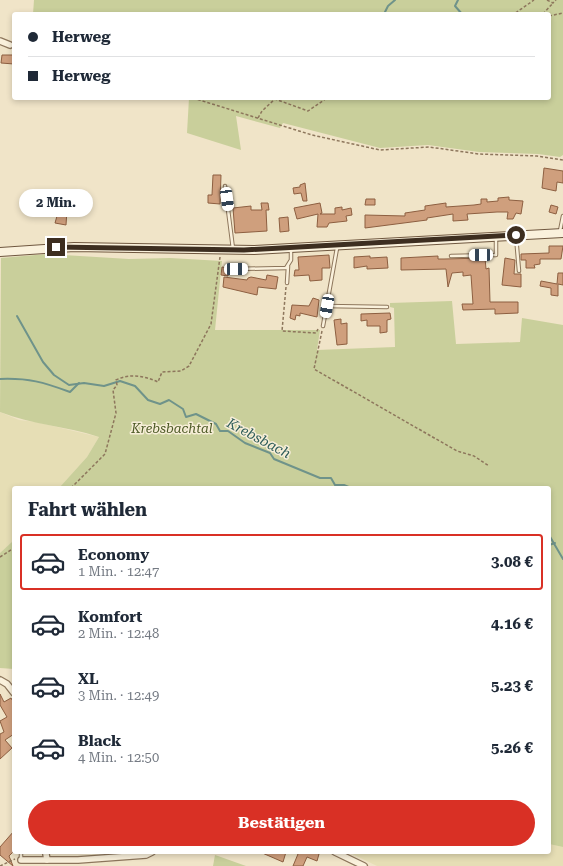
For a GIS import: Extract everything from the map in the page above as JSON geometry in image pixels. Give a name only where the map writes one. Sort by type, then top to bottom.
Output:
[{"type":"street","points":[[0,41],[10,45]]},
{"type":"street","points":[[0,252],[74,247],[234,250],[561,233]]},
{"type":"street","points":[[0,680],[7,684],[12,691]]},
{"type":"street","points":[[21,860],[46,857],[148,854]]},
{"type":"street","points":[[339,854],[364,866]]},
{"type":"lane","points":[[225,186],[234,250]]},
{"type":"lane","points":[[561,233],[563,216]]},
{"type":"lane","points":[[516,235],[519,272]]},
{"type":"lane","points":[[451,256],[496,255],[495,236]]},
{"type":"lane","points":[[323,326],[338,245]]},
{"type":"lane","points":[[287,283],[288,266],[291,260],[291,248]]},
{"type":"lane","points":[[236,269],[286,268],[288,266]]},
{"type":"lane","points":[[327,306],[386,307]]},
{"type":"lane","points":[[21,854],[21,860]]},
{"type":"path","points":[[517,12],[534,0]]},
{"type":"path","points":[[547,0],[552,3]]},
{"type":"path","points":[[545,12],[556,0]]},
{"type":"path","points":[[551,16],[563,13]]},
{"type":"path","points":[[200,100],[312,134],[380,150],[429,147],[479,154],[537,156],[563,160]]},
{"type":"path","points":[[258,118],[262,111],[274,100]]},
{"type":"path","points":[[278,100],[308,111],[324,100]]},
{"type":"path","points":[[74,486],[105,454],[116,412],[114,390],[117,384],[116,380],[122,377],[144,375],[158,382],[162,372],[181,371],[188,366],[211,324],[221,250]]},
{"type":"path","points":[[287,283],[282,331],[316,333],[318,329]]},
{"type":"path","points":[[323,326],[314,369],[457,451],[474,456],[489,466]]},
{"type":"path","points":[[0,557],[12,549]]},
{"type":"path","points":[[0,866],[15,858],[21,860]]},
{"type":"shaded area","points":[[0,412],[19,420],[36,422],[99,437],[87,457],[61,486],[12,486],[12,542],[0,553]]},
{"type":"shaded area","points":[[551,844],[563,847],[563,866],[377,866],[352,854],[551,854]]},
{"type":"green space","points":[[34,0],[563,0],[563,155],[560,157],[538,154],[479,152],[428,145],[380,148],[283,123],[280,128],[236,116],[241,150],[187,133],[189,100],[551,100],[551,12],[33,12]]},
{"type":"green space","name":"Krebsbachtal","points":[[47,254],[129,259],[170,258],[222,261],[215,330],[320,330],[317,350],[395,347],[394,308],[390,307],[390,303],[452,301],[456,344],[520,342],[522,318],[563,325],[563,847],[551,844],[551,486],[61,486],[87,457],[99,437],[75,430],[24,420],[0,412],[1,258]]},
{"type":"green space","points":[[12,542],[12,669],[0,668],[0,553]]},
{"type":"green space","points":[[215,855],[218,856],[246,866],[213,866]]},
{"type":"building","points":[[2,55],[12,55],[12,64],[1,63]]},
{"type":"building","points":[[544,168],[563,171],[563,183],[557,182],[556,191],[542,188]]},
{"type":"building","points":[[213,175],[221,175],[220,204],[208,203],[208,195],[212,195]]},
{"type":"building","points":[[305,183],[307,201],[303,201],[301,193],[294,194],[293,188],[300,187],[300,185]]},
{"type":"building","points":[[509,197],[509,200],[523,201],[521,214],[516,213],[513,219],[507,219],[508,212],[497,212],[467,214],[468,220],[453,221],[453,214],[427,218],[427,220],[365,228],[365,215],[405,216],[405,213],[425,210],[425,206],[446,203],[446,207],[474,205],[481,204],[481,199],[487,199],[487,202],[498,201],[498,198]]},
{"type":"building","points":[[366,199],[375,199],[375,205],[365,205]]},
{"type":"building","points":[[261,203],[268,203],[269,210],[266,210],[267,231],[235,233],[233,208],[251,206],[251,210],[262,210]]},
{"type":"building","points":[[320,203],[322,213],[320,214],[335,214],[335,208],[342,207],[342,210],[351,208],[352,215],[346,216],[347,221],[329,223],[327,227],[317,227],[318,214],[297,219],[294,208]]},
{"type":"building","points":[[551,205],[558,207],[556,214],[549,212]]},
{"type":"building","points":[[59,209],[67,210],[66,225],[55,223]]},
{"type":"building","points":[[288,217],[289,231],[280,232],[279,218]]},
{"type":"building","points":[[549,246],[563,246],[561,259],[540,259],[540,264],[534,265],[535,268],[526,268],[526,260],[521,260],[521,254],[549,253]]},
{"type":"building","points":[[329,255],[330,268],[322,268],[322,280],[310,281],[309,275],[294,276],[295,270],[299,270],[298,257]]},
{"type":"building","points":[[370,256],[370,258],[387,257],[388,268],[367,269],[367,266],[354,268],[354,257]]},
{"type":"building","points":[[438,256],[438,259],[485,258],[486,269],[489,268],[490,302],[518,302],[518,313],[495,314],[495,309],[463,310],[462,304],[473,304],[471,275],[463,276],[463,272],[452,273],[448,287],[446,269],[401,270],[401,258]]},
{"type":"building","points":[[505,258],[515,260],[514,274],[521,274],[521,287],[502,285]]},
{"type":"building","points":[[222,267],[229,268],[228,276],[221,275]]},
{"type":"building","points":[[558,273],[563,273],[563,285],[558,284],[558,296],[551,295],[551,288],[540,286],[541,281],[557,284]]},
{"type":"building","points":[[267,275],[278,277],[276,289],[258,287],[257,295],[223,287],[224,277],[247,280],[251,277],[266,280]]},
{"type":"building","points":[[313,298],[319,300],[317,317],[300,313],[300,316],[296,315],[295,320],[290,318],[292,305],[309,306]]},
{"type":"building","points":[[390,313],[391,319],[387,320],[387,332],[380,333],[380,326],[367,326],[367,320],[361,321],[361,314]]},
{"type":"building","points":[[341,319],[341,324],[347,323],[347,344],[337,345],[334,320]]},
{"type":"building","points":[[0,694],[4,702],[11,698],[12,700],[12,735],[5,740],[12,748],[0,759],[0,734],[4,732],[0,721],[7,717],[0,705]]},
{"type":"building","points":[[12,833],[12,853],[9,856],[13,866],[0,855],[0,847]]},
{"type":"building","points":[[265,854],[285,854],[283,862]]},
{"type":"building","points":[[298,854],[319,854],[317,861],[307,857],[303,866],[293,866]]},
{"type":"waterway","points":[[385,12],[388,6],[395,0]]},
{"type":"waterway","points":[[458,0],[455,6],[460,12]]},
{"type":"waterway","name":"Krebsbach","points":[[17,316],[43,362],[54,375],[69,385],[84,383],[104,386],[120,381],[135,386],[148,400],[160,404],[169,400],[183,409],[186,417],[196,414],[216,424],[220,431],[228,431],[245,443],[270,453],[274,459],[320,478],[331,478],[335,485],[346,486]]},
{"type":"waterway","points":[[0,379],[36,381],[70,392],[79,383]]},
{"type":"waterway","name":"Krebsbach","points":[[551,538],[563,559]]},
{"type":"waterway","name":"Krebsbach","points":[[551,544],[555,543]]},
{"type":"route","points":[[56,247],[244,250],[516,235]]}]
